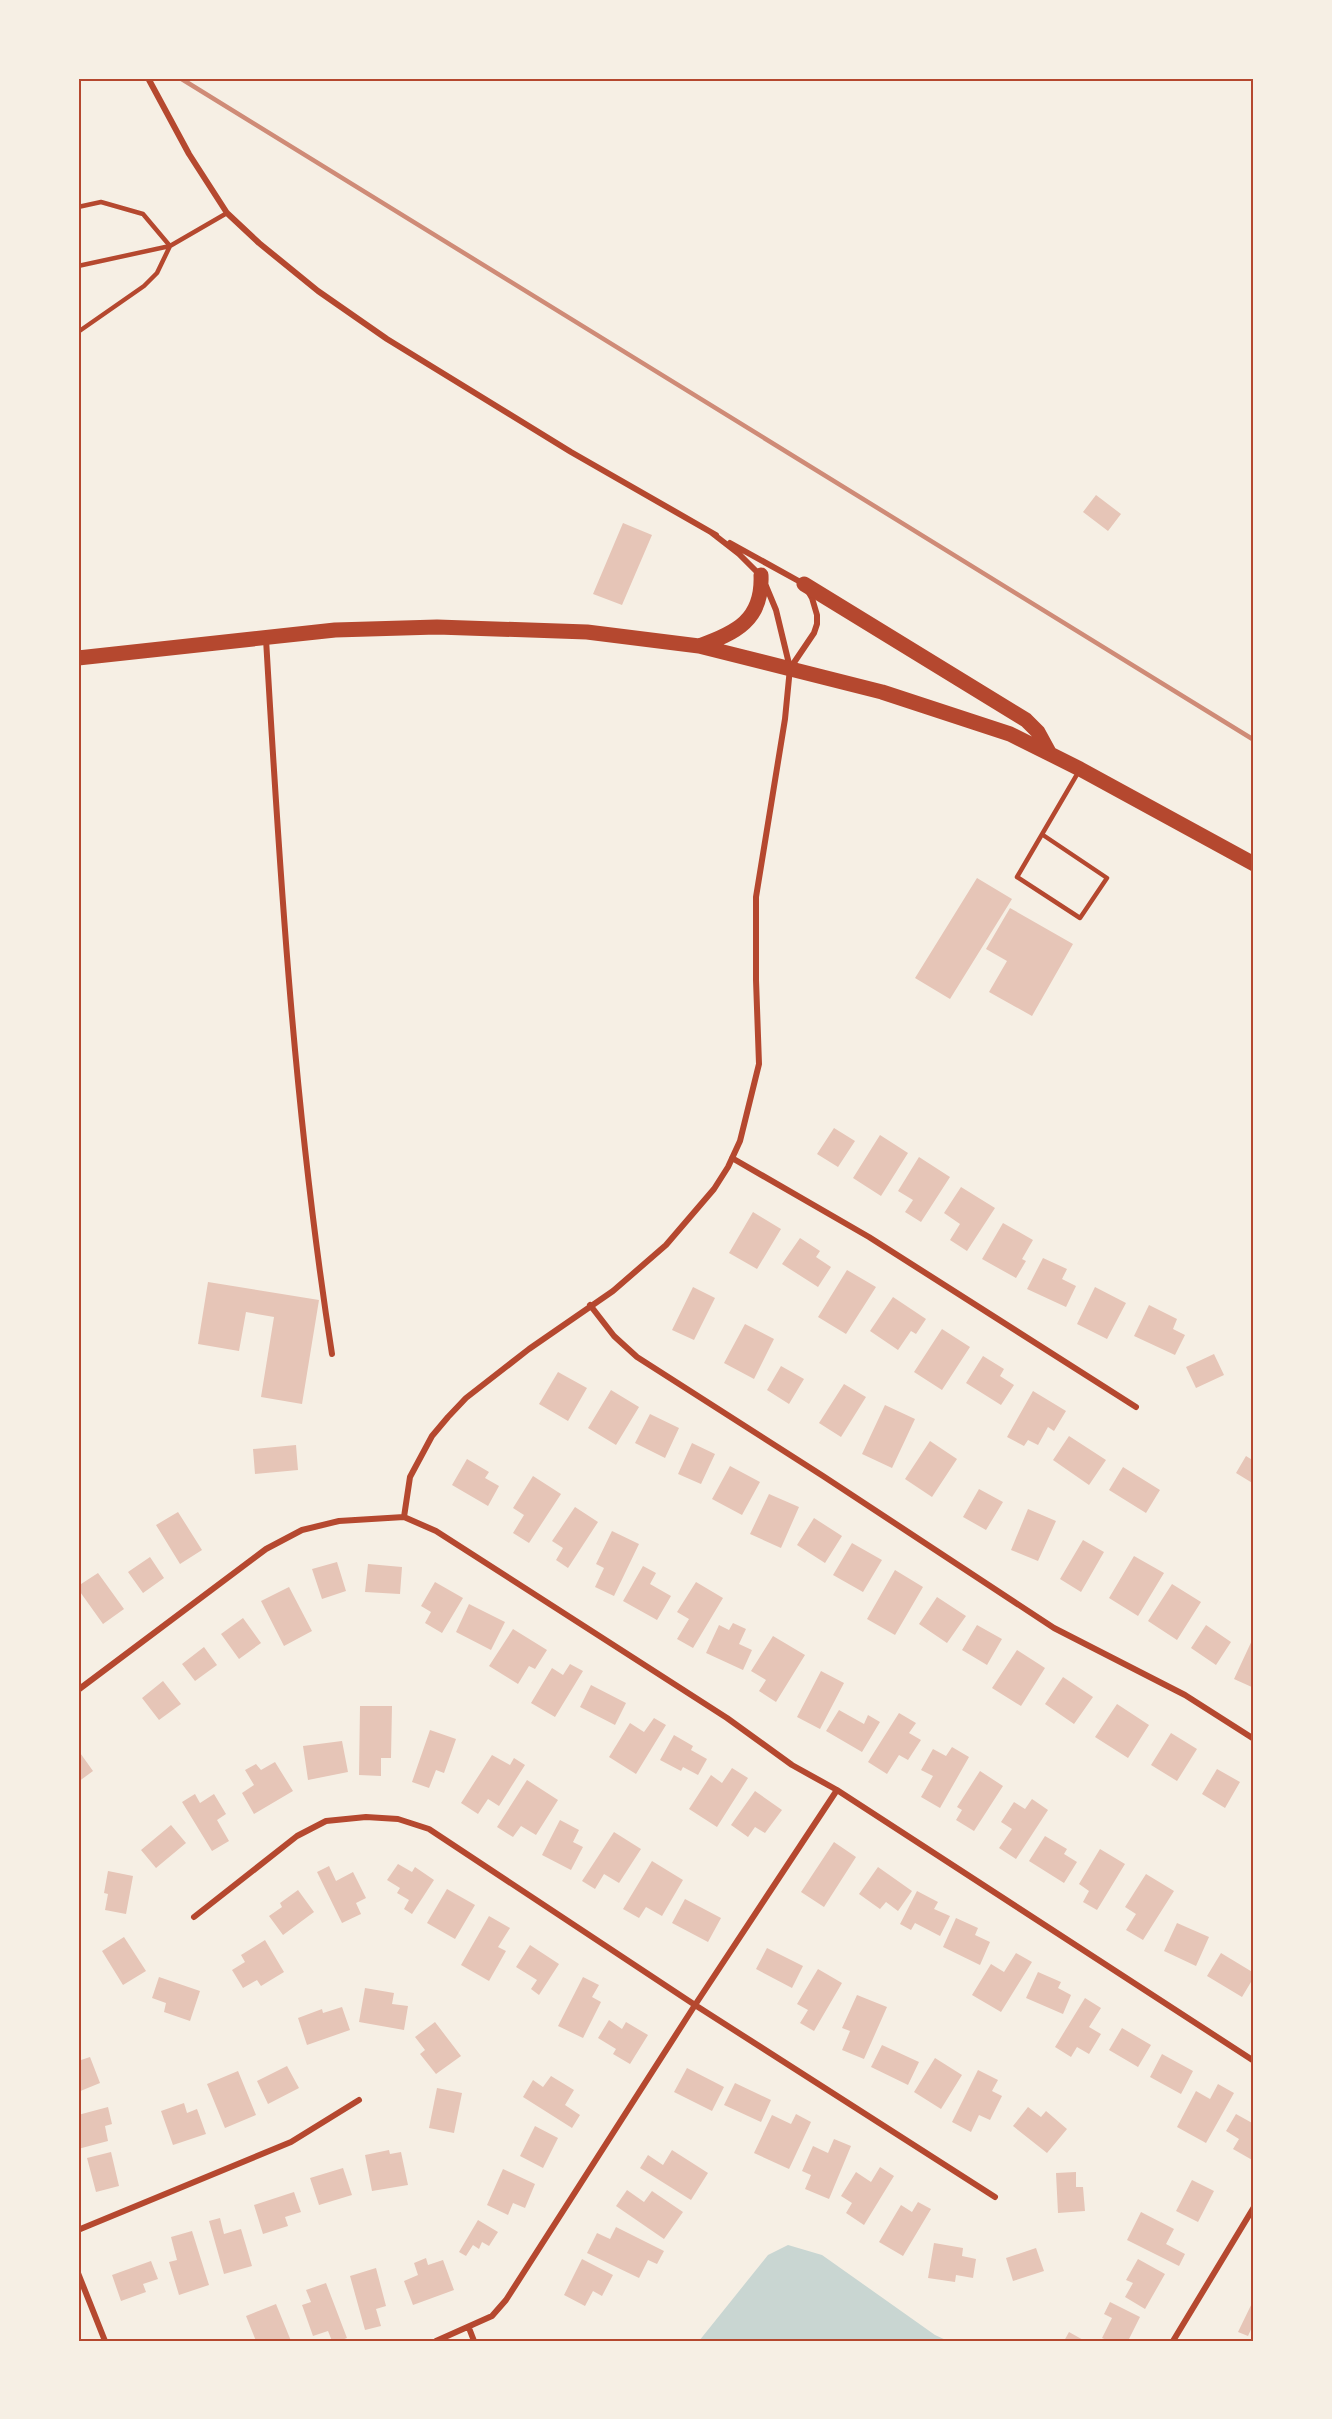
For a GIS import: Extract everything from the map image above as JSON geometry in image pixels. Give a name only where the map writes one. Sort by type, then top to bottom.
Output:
[{"type":"main road","points":[[699,646],[734,631],[750,617],[762,591],[761,575]]},
{"type":"main road","points":[[804,584],[1026,720],[1038,732],[1050,754]]},
{"type":"main road","points":[[78,658],[335,630],[497,627],[586,632],[699,646],[790,668],[919,704],[1010,734],[1080,769],[1254,864]]},
{"type":"street","points":[[148,78],[189,154],[227,213],[259,243],[347,314],[571,452],[804,584],[816,607],[817,624],[810,640],[790,668]]},
{"type":"street","points":[[404,1517],[410,1477],[432,1436],[448,1416],[466,1398],[613,1291],[666,1245],[714,1189],[740,1142],[759,1064],[755,946],[756,897],[785,718],[790,668],[776,610],[761,575],[712,533]]},
{"type":"street","points":[[266,639],[288,964],[316,1252],[332,1354]]},
{"type":"street","points":[[732,1158],[869,1237],[1136,1407]]},
{"type":"street","points":[[591,1305],[614,1336],[637,1358],[823,1476],[1054,1628],[1185,1695],[1254,1739]]},
{"type":"street","points":[[78,1690],[266,1549],[302,1530],[339,1521],[404,1517],[445,1537],[727,1718],[792,1765],[837,1790],[1254,2061]]},
{"type":"street","points":[[436,2341],[492,2316],[506,2300],[695,2005],[837,1790]]},
{"type":"street","points":[[194,1917],[297,1836],[326,1821],[366,1817],[398,1819],[429,1829],[695,2005],[995,2197]]},
{"type":"street","points":[[78,2230],[291,2142],[359,2100]]},
{"type":"street","points":[[1173,2341],[1254,2207]]},
{"type":"street","points":[[78,2273],[105,2341]]},
{"type":"street","points":[[469,2328],[474,2341]]},
{"type":"lane","points":[[78,207],[101,202],[143,214],[170,246]]},
{"type":"lane","points":[[78,266],[170,246],[227,213]]},
{"type":"lane","points":[[78,332],[144,286],[157,273],[170,246]]},
{"type":"lane","points":[[1043,835],[1107,878],[1080,918],[1017,877],[1080,769]]},
{"type":"shaded area","points":[[788,2245],[822,2255],[935,2335],[948,2341],[699,2341],[768,2255]]},
{"type":"building","points":[[1096,495],[1121,514],[1108,531],[1083,512]]},
{"type":"building","points":[[623,523],[652,535],[622,605],[593,594]]},
{"type":"building","points":[[977,878],[1012,899],[950,999],[915,978]]},
{"type":"building","points":[[1010,908],[1073,944],[1032,1016],[989,992],[1007,961],[986,949]]},
{"type":"building","points":[[834,1128],[855,1141],[838,1167],[817,1154]]},
{"type":"building","points":[[880,1135],[908,1153],[881,1196],[853,1178]]},
{"type":"building","points":[[919,1157],[950,1177],[921,1222],[905,1212],[913,1200],[898,1191]]},
{"type":"building","points":[[961,1187],[995,1208],[967,1251],[950,1240],[960,1224],[944,1213]]},
{"type":"building","points":[[753,1212],[781,1229],[757,1269],[729,1253]]},
{"type":"building","points":[[1003,1223],[1033,1240],[1022,1259],[1026,1261],[1016,1278],[982,1259]]},
{"type":"building","points":[[800,1238],[820,1251],[816,1257],[831,1267],[818,1287],[782,1264]]},
{"type":"building","points":[[1043,1258],[1067,1269],[1062,1279],[1076,1286],[1066,1307],[1027,1289]]},
{"type":"building","points":[[847,1270],[876,1287],[846,1334],[818,1317]]},
{"type":"building","points":[[208,1282],[319,1300],[302,1404],[261,1397],[274,1317],[246,1312],[239,1351],[198,1344]]},
{"type":"building","points":[[693,1287],[715,1298],[694,1340],[672,1330]]},
{"type":"building","points":[[1095,1287],[1126,1303],[1107,1339],[1077,1324]]},
{"type":"building","points":[[893,1297],[926,1319],[916,1334],[911,1331],[898,1350],[870,1331]]},
{"type":"building","points":[[1149,1305],[1177,1319],[1173,1329],[1185,1335],[1175,1355],[1134,1336]]},
{"type":"building","points":[[745,1324],[774,1339],[754,1379],[724,1363]]},
{"type":"building","points":[[942,1329],[970,1347],[942,1390],[914,1372]]},
{"type":"building","points":[[1214,1354],[1224,1375],[1196,1388],[1186,1367]]},
{"type":"building","points":[[983,1356],[1004,1369],[1000,1376],[1014,1385],[1001,1405],[966,1383]]},
{"type":"building","points":[[781,1366],[804,1379],[789,1404],[767,1390]]},
{"type":"building","points":[[558,1372],[587,1388],[568,1421],[539,1404]]},
{"type":"building","points":[[844,1384],[866,1397],[841,1437],[819,1423]]},
{"type":"building","points":[[611,1390],[639,1407],[616,1445],[588,1428]]},
{"type":"building","points":[[1033,1391],[1066,1411],[1054,1431],[1048,1427],[1038,1445],[1028,1440],[1024,1446],[1007,1437]]},
{"type":"building","points":[[885,1405],[915,1419],[892,1468],[862,1454]]},
{"type":"building","points":[[650,1414],[679,1428],[665,1458],[635,1443]]},
{"type":"building","points":[[1069,1436],[1106,1460],[1089,1485],[1053,1460]]},
{"type":"building","points":[[930,1441],[957,1459],[932,1497],[905,1479]]},
{"type":"building","points":[[692,1443],[715,1454],[701,1484],[678,1474]]},
{"type":"building","points":[[296,1445],[298,1470],[255,1474],[253,1449]]},
{"type":"building","points":[[1246,1456],[1254,1461],[1254,1484],[1236,1473]]},
{"type":"building","points":[[467,1459],[489,1472],[485,1478],[499,1486],[488,1506],[452,1485]]},
{"type":"building","points":[[730,1466],[760,1482],[742,1515],[712,1499]]},
{"type":"building","points":[[1123,1467],[1160,1490],[1146,1513],[1109,1490]]},
{"type":"building","points":[[533,1476],[561,1494],[529,1543],[513,1533],[524,1515],[513,1508]]},
{"type":"building","points":[[979,1489],[1003,1502],[986,1530],[963,1517]]},
{"type":"building","points":[[769,1494],[799,1507],[781,1548],[750,1534]]},
{"type":"building","points":[[575,1507],[598,1522],[568,1568],[556,1560],[563,1548],[552,1541]]},
{"type":"building","points":[[1028,1509],[1056,1521],[1038,1561],[1011,1550]]},
{"type":"building","points":[[178,1512],[202,1550],[180,1564],[156,1525]]},
{"type":"building","points":[[814,1518],[842,1536],[825,1563],[797,1545]]},
{"type":"building","points":[[612,1531],[639,1544],[614,1596],[595,1587],[604,1568],[596,1564]]},
{"type":"building","points":[[1083,1540],[1104,1552],[1081,1592],[1060,1579]]},
{"type":"building","points":[[852,1543],[882,1560],[863,1592],[833,1575]]},
{"type":"building","points":[[1134,1556],[1164,1573],[1138,1616],[1109,1598]]},
{"type":"building","points":[[150,1557],[164,1578],[143,1593],[128,1572]]},
{"type":"building","points":[[337,1562],[346,1591],[322,1599],[312,1569]]},
{"type":"building","points":[[368,1564],[402,1567],[400,1594],[365,1592]]},
{"type":"building","points":[[643,1566],[656,1573],[650,1584],[671,1596],[657,1620],[623,1601]]},
{"type":"building","points":[[895,1570],[923,1587],[895,1635],[867,1619]]},
{"type":"building","points":[[98,1573],[124,1609],[103,1624],[78,1589],[78,1586]]},
{"type":"building","points":[[435,1582],[463,1598],[442,1633],[425,1623],[431,1612],[421,1606]]},
{"type":"building","points":[[696,1582],[723,1598],[693,1648],[677,1639],[689,1619],[677,1612]]},
{"type":"building","points":[[1172,1584],[1201,1602],[1177,1640],[1148,1621]]},
{"type":"building","points":[[289,1587],[312,1631],[284,1646],[261,1601]]},
{"type":"building","points":[[937,1597],[966,1616],[947,1643],[919,1624]]},
{"type":"building","points":[[469,1604],[505,1622],[491,1650],[456,1632]]},
{"type":"building","points":[[243,1618],[261,1643],[239,1659],[221,1634]]},
{"type":"building","points":[[733,1623],[746,1629],[739,1644],[752,1650],[743,1670],[706,1653],[719,1625],[729,1630]]},
{"type":"building","points":[[977,1625],[1002,1639],[987,1665],[962,1650]]},
{"type":"building","points":[[1206,1625],[1231,1642],[1216,1665],[1191,1648]]},
{"type":"building","points":[[513,1629],[547,1650],[535,1669],[529,1666],[518,1684],[489,1666]]},
{"type":"building","points":[[773,1636],[805,1655],[776,1702],[759,1691],[766,1680],[751,1671]]},
{"type":"building","points":[[1254,1636],[1254,1688],[1234,1679]]},
{"type":"building","points":[[204,1647],[217,1665],[195,1681],[182,1664]]},
{"type":"building","points":[[1017,1650],[1045,1668],[1021,1706],[992,1688]]},
{"type":"building","points":[[570,1664],[583,1671],[555,1717],[531,1703],[552,1668],[563,1675]]},
{"type":"building","points":[[821,1671],[844,1683],[820,1729],[797,1717]]},
{"type":"building","points":[[1063,1677],[1093,1697],[1074,1724],[1045,1704]]},
{"type":"building","points":[[163,1681],[181,1704],[159,1720],[142,1698]]},
{"type":"building","points":[[591,1685],[626,1703],[615,1725],[580,1707]]},
{"type":"building","points":[[1117,1704],[1149,1725],[1128,1758],[1095,1737]]},
{"type":"building","points":[[360,1706],[392,1706],[391,1758],[381,1758],[381,1776],[359,1775]]},
{"type":"building","points":[[839,1710],[864,1724],[868,1715],[880,1722],[862,1752],[826,1731]]},
{"type":"building","points":[[899,1713],[916,1723],[909,1733],[921,1740],[908,1760],[899,1755],[887,1774],[868,1762]]},
{"type":"building","points":[[654,1718],[666,1725],[636,1774],[609,1757],[630,1723],[644,1732]]},
{"type":"building","points":[[430,1730],[456,1739],[444,1773],[436,1770],[429,1788],[412,1782]]},
{"type":"building","points":[[1171,1733],[1197,1749],[1177,1781],[1151,1765]]},
{"type":"building","points":[[674,1735],[693,1746],[691,1750],[707,1759],[698,1775],[683,1767],[681,1771],[660,1760]]},
{"type":"building","points":[[342,1741],[348,1772],[308,1780],[303,1746]]},
{"type":"building","points":[[952,1747],[969,1757],[940,1808],[921,1797],[933,1776],[921,1770],[933,1749],[946,1756]]},
{"type":"building","points":[[78,1750],[93,1771],[78,1782]]},
{"type":"building","points":[[492,1755],[510,1765],[514,1758],[525,1765],[499,1806],[488,1799],[478,1814],[461,1803]]},
{"type":"building","points":[[275,1762],[293,1791],[254,1814],[242,1793],[254,1785],[245,1770],[256,1764],[261,1770]]},
{"type":"building","points":[[732,1768],[748,1778],[717,1827],[689,1809],[711,1775],[722,1783]]},
{"type":"building","points":[[1217,1769],[1240,1782],[1225,1808],[1202,1794]]},
{"type":"building","points":[[980,1771],[1003,1786],[974,1831],[956,1820],[962,1810],[957,1807]]},
{"type":"building","points":[[527,1780],[558,1800],[536,1835],[521,1826],[513,1837],[497,1827]]},
{"type":"building","points":[[755,1791],[782,1810],[765,1833],[755,1827],[748,1837],[731,1825]]},
{"type":"building","points":[[195,1794],[200,1803],[214,1794],[226,1814],[217,1820],[229,1841],[212,1851],[182,1802]]},
{"type":"building","points":[[1032,1799],[1048,1810],[1016,1859],[999,1848],[1012,1829],[1001,1822],[1014,1802],[1025,1809]]},
{"type":"building","points":[[560,1820],[579,1830],[573,1842],[583,1847],[571,1870],[542,1855]]},
{"type":"building","points":[[171,1825],[186,1843],[156,1868],[141,1850]]},
{"type":"building","points":[[614,1832],[641,1849],[619,1883],[604,1874],[595,1889],[582,1881]]},
{"type":"building","points":[[1045,1836],[1067,1849],[1064,1854],[1077,1862],[1064,1883],[1029,1861]]},
{"type":"building","points":[[834,1842],[856,1857],[824,1907],[801,1892]]},
{"type":"building","points":[[1100,1849],[1125,1864],[1097,1910],[1083,1902],[1089,1891],[1079,1884]]},
{"type":"building","points":[[652,1861],[683,1880],[662,1916],[646,1907],[639,1918],[623,1909]]},
{"type":"building","points":[[398,1864],[412,1872],[415,1867],[434,1880],[412,1914],[404,1909],[409,1900],[397,1893],[400,1888],[387,1880]]},
{"type":"building","points":[[329,1866],[336,1881],[353,1872],[366,1898],[356,1903],[361,1914],[342,1923],[317,1872]]},
{"type":"building","points":[[878,1867],[912,1891],[898,1911],[886,1902],[880,1909],[859,1894]]},
{"type":"building","points":[[108,1871],[133,1876],[126,1914],[105,1910],[108,1894],[104,1893]]},
{"type":"building","points":[[1146,1874],[1174,1891],[1143,1940],[1126,1930],[1136,1914],[1125,1907]]},
{"type":"building","points":[[447,1889],[475,1905],[455,1939],[427,1923]]},
{"type":"building","points":[[298,1890],[314,1912],[283,1935],[269,1916],[282,1907],[280,1903]]},
{"type":"building","points":[[917,1891],[938,1902],[934,1909],[950,1916],[940,1936],[915,1923],[911,1930],[900,1924]]},
{"type":"building","points":[[685,1899],[721,1918],[708,1942],[672,1923]]},
{"type":"building","points":[[489,1916],[510,1928],[498,1947],[506,1951],[489,1981],[461,1965]]},
{"type":"building","points":[[956,1918],[978,1928],[975,1935],[990,1942],[980,1965],[943,1947]]},
{"type":"building","points":[[1177,1923],[1209,1937],[1196,1966],[1164,1951]]},
{"type":"building","points":[[124,1937],[146,1971],[123,1985],[102,1951]]},
{"type":"building","points":[[265,1940],[284,1972],[261,1986],[257,1980],[243,1988],[232,1970],[245,1962],[241,1955]]},
{"type":"building","points":[[530,1945],[559,1964],[539,1995],[531,1989],[537,1980],[516,1967]]},
{"type":"building","points":[[767,1948],[803,1966],[792,1988],[756,1969]]},
{"type":"building","points":[[1016,1953],[1032,1962],[1001,2012],[972,1995],[991,1964],[1004,1972]]},
{"type":"building","points":[[1221,1953],[1254,1973],[1242,1997],[1207,1976]]},
{"type":"building","points":[[818,1969],[842,1983],[814,2031],[800,2023],[808,2010],[797,2004]]},
{"type":"building","points":[[1038,1972],[1061,1982],[1058,1988],[1071,1995],[1063,2014],[1026,1998]]},
{"type":"building","points":[[159,1977],[200,1991],[190,2021],[164,2012],[166,2003],[152,1998]]},
{"type":"building","points":[[583,1977],[599,1985],[592,1997],[601,2002],[583,2038],[558,2026]]},
{"type":"building","points":[[365,1988],[394,1993],[392,2004],[408,2006],[404,2030],[359,2022]]},
{"type":"building","points":[[857,1995],[887,2007],[864,2059],[842,2050],[850,2031],[842,2028]]},
{"type":"building","points":[[1085,1998],[1101,2008],[1089,2027],[1101,2034],[1089,2054],[1077,2047],[1071,2057],[1055,2047]]},
{"type":"building","points":[[342,2007],[350,2030],[307,2045],[298,2018],[322,2009],[323,2013]]},
{"type":"building","points":[[609,2020],[622,2029],[626,2022],[648,2035],[630,2064],[613,2054],[616,2049],[598,2038]]},
{"type":"building","points":[[435,2022],[461,2056],[436,2074],[420,2054],[425,2050],[415,2037]]},
{"type":"building","points":[[1122,2028],[1151,2045],[1138,2067],[1109,2050]]},
{"type":"building","points":[[882,2045],[919,2062],[908,2085],[871,2067]]},
{"type":"building","points":[[1162,2054],[1193,2071],[1181,2094],[1150,2077]]},
{"type":"building","points":[[90,2057],[100,2083],[78,2092],[78,2061]]},
{"type":"building","points":[[935,2058],[962,2075],[941,2109],[914,2092]]},
{"type":"building","points":[[287,2066],[299,2088],[268,2104],[257,2081]]},
{"type":"building","points":[[687,2068],[724,2087],[712,2111],[674,2092]]},
{"type":"building","points":[[978,2070],[998,2080],[992,2091],[1002,2096],[990,2120],[979,2115],[971,2132],[952,2122]]},
{"type":"building","points":[[238,2071],[256,2115],[225,2128],[207,2084]]},
{"type":"building","points":[[551,2076],[574,2090],[565,2105],[580,2115],[572,2128],[523,2097],[533,2080],[543,2087]]},
{"type":"building","points":[[735,2083],[771,2100],[761,2122],[724,2105]]},
{"type":"building","points":[[1218,2084],[1234,2093],[1206,2143],[1177,2127],[1196,2091],[1210,2099]]},
{"type":"building","points":[[437,2088],[462,2093],[454,2133],[429,2128]]},
{"type":"building","points":[[184,2103],[187,2113],[197,2109],[206,2134],[173,2145],[161,2111]]},
{"type":"building","points":[[108,2107],[112,2124],[105,2126],[108,2141],[78,2149],[78,2115]]},
{"type":"building","points":[[1028,2107],[1041,2117],[1046,2111],[1067,2129],[1047,2153],[1013,2126]]},
{"type":"building","points":[[796,2114],[811,2122],[789,2169],[754,2153],[772,2115],[791,2124]]},
{"type":"building","points":[[1236,2114],[1254,2124],[1254,2161],[1233,2149],[1239,2139],[1226,2131]]},
{"type":"building","points":[[535,2126],[558,2138],[543,2168],[520,2156]]},
{"type":"building","points":[[834,2139],[851,2146],[829,2199],[805,2189],[811,2175],[802,2171],[813,2146],[828,2153]]},
{"type":"building","points":[[389,2150],[390,2154],[401,2152],[408,2185],[372,2191],[365,2155]]},
{"type":"building","points":[[672,2150],[708,2173],[691,2200],[640,2168],[648,2155],[663,2165]]},
{"type":"building","points":[[111,2152],[119,2186],[96,2192],[87,2158]]},
{"type":"building","points":[[880,2167],[894,2176],[864,2225],[846,2213],[852,2203],[841,2196],[856,2172],[871,2182]]},
{"type":"building","points":[[343,2168],[352,2195],[319,2205],[310,2178]]},
{"type":"building","points":[[503,2169],[535,2184],[525,2208],[513,2203],[508,2215],[487,2205]]},
{"type":"building","points":[[1076,2172],[1076,2187],[1083,2187],[1085,2211],[1058,2213],[1056,2173]]},
{"type":"building","points":[[1192,2180],[1214,2191],[1198,2222],[1176,2211]]},
{"type":"building","points":[[627,2190],[644,2202],[652,2191],[683,2212],[664,2239],[616,2206]]},
{"type":"building","points":[[294,2192],[301,2212],[285,2217],[288,2226],[263,2234],[254,2205]]},
{"type":"building","points":[[918,2202],[931,2209],[903,2256],[879,2242],[901,2205],[912,2212]]},
{"type":"building","points":[[1141,2212],[1174,2229],[1166,2244],[1185,2254],[1179,2266],[1127,2240]]},
{"type":"building","points":[[220,2218],[224,2234],[241,2229],[252,2266],[224,2274],[209,2221]]},
{"type":"building","points":[[478,2220],[498,2232],[489,2246],[482,2242],[479,2249],[473,2245],[466,2256],[459,2252]]},
{"type":"building","points":[[616,2227],[664,2251],[657,2264],[648,2260],[639,2278],[587,2253],[597,2233],[610,2239]]},
{"type":"building","points":[[192,2231],[209,2285],[179,2295],[169,2262],[177,2260],[171,2237]]},
{"type":"building","points":[[934,2243],[963,2248],[962,2256],[976,2259],[973,2278],[956,2275],[955,2282],[928,2278]]},
{"type":"building","points":[[1036,2248],[1044,2271],[1013,2281],[1006,2258]]},
{"type":"building","points":[[426,2258],[428,2265],[443,2260],[454,2290],[413,2305],[404,2281],[418,2275],[414,2263]]},
{"type":"building","points":[[582,2259],[613,2275],[602,2296],[593,2291],[585,2306],[564,2295]]},
{"type":"building","points":[[1138,2259],[1165,2274],[1145,2309],[1125,2297],[1133,2283],[1126,2280]]},
{"type":"building","points":[[151,2261],[158,2279],[143,2284],[146,2292],[121,2301],[112,2275]]},
{"type":"building","points":[[376,2268],[386,2306],[376,2309],[381,2326],[365,2330],[350,2276]]},
{"type":"building","points":[[326,2283],[347,2338],[339,2341],[332,2341],[328,2331],[313,2336],[302,2305],[311,2302],[306,2290]]},
{"type":"building","points":[[1254,2299],[1254,2323],[1248,2336],[1238,2332]]},
{"type":"building","points":[[1110,2302],[1140,2317],[1128,2341],[1109,2341],[1102,2338],[1112,2318],[1104,2314]]},
{"type":"building","points":[[276,2304],[291,2341],[256,2341],[246,2316]]},
{"type":"building","points":[[1069,2332],[1085,2341],[1064,2341]]},
{"type":"railway","points":[[180,78],[1254,740]]}]
